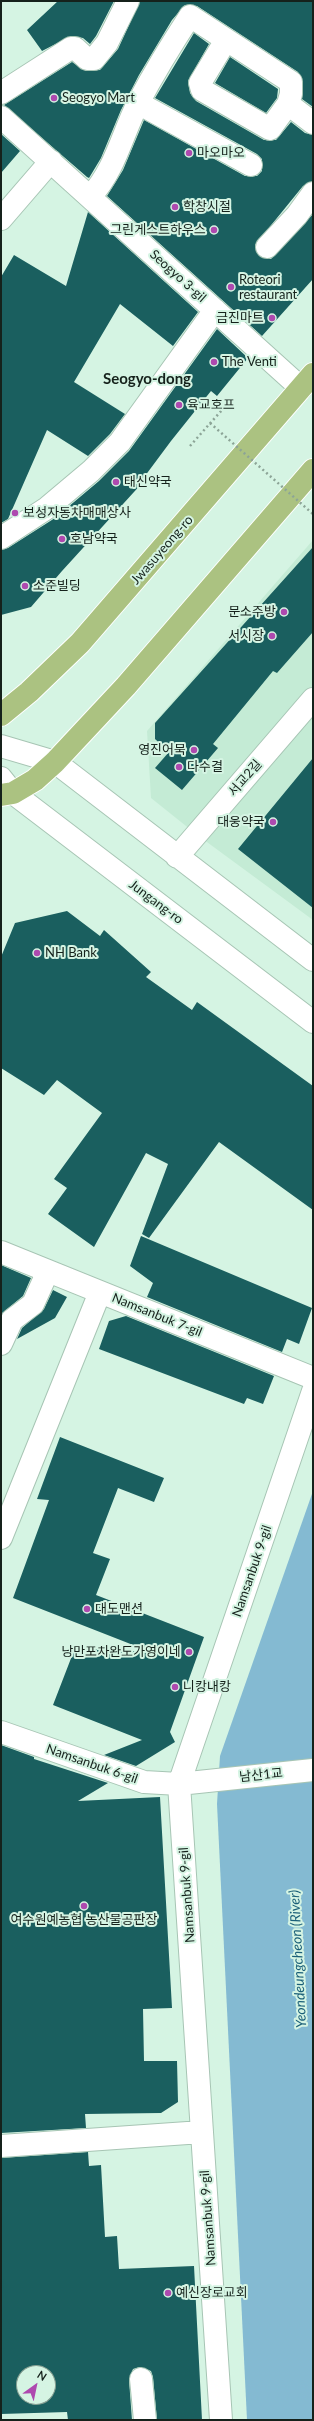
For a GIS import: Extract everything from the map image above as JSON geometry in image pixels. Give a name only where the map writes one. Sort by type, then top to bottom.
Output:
[{"type":"main road","name":"Jwasuyeong-ro","points":[[1,715],[29,692],[80,643],[307,381]]},
{"type":"main road","points":[[5,789],[35,780],[55,762],[126,686],[313,470]]},
{"type":"street","points":[[1,93],[70,48],[75,48],[87,59],[94,59],[107,43],[118,18],[128,1]]},
{"type":"street","points":[[90,197],[100,186],[119,152],[126,130],[138,103],[162,59],[190,16],[291,82],[292,94],[288,104],[270,129],[202,90],[200,84],[226,40]]},
{"type":"street","points":[[138,103],[251,166]]},
{"type":"street","points":[[288,104],[313,123]]},
{"type":"street","name":"Seogyo 3-gil","points":[[1,117],[215,310],[307,381]]},
{"type":"street","points":[[1,219],[50,161]]},
{"type":"street","points":[[267,247],[297,215],[313,193]]},
{"type":"street","points":[[1,538],[47,508],[91,471],[120,442],[215,310]]},
{"type":"street","name":"서교2길","points":[[177,857],[313,699]]},
{"type":"street","points":[[1,746],[55,762],[313,960]]},
{"type":"street","name":"Jungang-ro","points":[[5,789],[313,1022]]},
{"type":"street","name":"Namsanbuk 7-gil","points":[[1,1252],[313,1378]]},
{"type":"street","points":[[1,1344],[8,1315],[34,1304],[48,1271]]},
{"type":"street","points":[[1,1538],[7,1508],[100,1292]]},
{"type":"street","name":"Namsanbuk 9-gil","points":[[220,2420],[179,1784],[313,1391]]},
{"type":"street","name":"Namsanbuk 6-gil","points":[[1,1732],[144,1782],[179,1784],[210,1780]]},
{"type":"street","name":"남산1교","points":[[210,1780],[313,1770]]},
{"type":"street","points":[[1,2146],[202,2132]]},
{"type":"street","points":[[142,2379],[145,2420]]},
{"type":"path","points":[[190,446],[229,402]]},
{"type":"path","points":[[210,423],[313,514]]},
{"type":"shaded area","name":"서시장","points":[[313,540],[313,920],[196,834],[151,798],[147,731]]},
{"type":"water","name":"Yeondeungcheon (River)","points":[[313,1491],[313,2420],[247,2420],[217,1804],[220,1756]]},
{"type":"building","points":[[58,1],[114,1],[96,36],[90,44],[83,38],[71,36],[42,51],[27,30]]},
{"type":"building","points":[[140,1],[313,1],[313,107],[302,99],[303,82],[298,72],[197,6],[185,5],[172,20],[139,75],[121,110],[101,158],[89,178],[87,177],[4,105],[72,62],[86,71],[100,70],[118,49]]},
{"type":"building","points":[[194,33],[209,44],[188,81],[190,93],[196,101],[264,140],[276,140],[291,122],[305,133],[313,135],[313,181],[303,186],[255,245],[259,256],[271,259],[313,214],[313,279],[262,336],[107,196],[123,170],[144,120],[245,176],[257,176],[262,171],[262,159],[257,154],[155,98]]},
{"type":"building","points":[[230,57],[278,89],[277,98],[266,113],[215,83]]},
{"type":"building","points":[[1,134],[20,151],[1,173]]},
{"type":"building","points":[[88,212],[198,312],[173,346],[120,304],[74,382],[125,414],[110,434],[88,456],[47,430],[8,519],[1,523],[1,277],[14,255],[66,286]]},
{"type":"building","points":[[217,329],[248,358],[217,396],[211,391],[142,480],[144,481],[31,607],[1,615],[1,550],[8,548],[55,518],[99,481],[129,451]]},
{"type":"building","points":[[313,547],[313,632],[277,673],[273,671],[213,744],[218,748],[182,790],[155,768],[169,752],[155,739],[155,723]]},
{"type":"building","points":[[313,758],[313,908],[238,849]]},
{"type":"building","points":[[67,911],[100,936],[104,930],[151,972],[146,977],[192,1010],[197,1002],[313,1086],[313,1210],[219,1142],[149,1238],[142,1234],[168,1164],[146,1153],[94,1247],[48,1214],[67,1188],[54,1179],[102,1113],[57,1080],[44,1095],[1,1068],[1,957],[15,923]]},
{"type":"building","points":[[141,1236],[312,1308],[299,1344],[287,1339],[282,1352],[147,1297],[153,1283],[130,1266]]},
{"type":"building","points":[[1,1265],[31,1278],[23,1296],[1,1314]]},
{"type":"building","points":[[53,1290],[67,1297],[55,1318],[17,1339],[22,1328],[44,1309]]},
{"type":"building","points":[[126,1316],[274,1376],[263,1404],[247,1398],[244,1404],[99,1349],[109,1321]]},
{"type":"building","points":[[60,1437],[164,1478],[154,1502],[118,1488],[93,1553],[110,1559],[96,1595],[204,1637],[170,1732],[175,1742],[136,1766],[104,1755],[142,1740],[53,1705],[75,1648],[151,1652],[13,1598],[49,1500],[37,1499]]},
{"type":"building","name":"여수원예농협 농산물공판장","points":[[1,1745],[34,1757],[34,1759],[108,1783],[78,1801],[160,1797],[172,2008],[143,2009],[144,2061],[177,2061],[178,2102],[161,2113],[85,2114],[86,2128],[1,2133]]},
{"type":"building","points":[[88,2152],[89,2166],[101,2165],[105,2237],[117,2236],[119,2269],[194,2266],[202,2420],[157,2420],[153,2377],[151,2371],[140,2367],[133,2369],[129,2380],[132,2420],[68,2420],[67,2412],[1,2414],[1,2158]]},
{"type":"place","name":"Seogyo Mart","points":[[54,98]]},
{"type":"place","name":"마오마오","points":[[189,153]]},
{"type":"place","name":"학창시절","points":[[175,207]]},
{"type":"place","name":"그린게스트하우스","points":[[214,230]]},
{"type":"place","name":"Roteori restaurant","points":[[231,287]]},
{"type":"place","name":"금진마트","points":[[272,318]]},
{"type":"place","name":"The Venti","points":[[214,362]]},
{"type":"place","name":"육교호프","points":[[179,405]]},
{"type":"place","name":"태신약국","points":[[116,482]]},
{"type":"place","name":"보성자동차매매상사","points":[[15,513]]},
{"type":"place","name":"호남약국","points":[[62,539]]},
{"type":"place","name":"소준빌딩","points":[[25,586]]},
{"type":"place","name":"문소주방","points":[[284,612]]},
{"type":"place","name":"서시장","points":[[272,636]]},
{"type":"place","name":"영진어묵","points":[[194,750]]},
{"type":"place","name":"다수결","points":[[179,767]]},
{"type":"place","name":"대웅약국","points":[[273,822]]},
{"type":"place","name":"NH Bank","points":[[37,953]]},
{"type":"place","name":"대도맨션","points":[[87,1609]]},
{"type":"place","name":"낭만포차완도가영이네","points":[[189,1652]]},
{"type":"place","name":"니캉내캉","points":[[175,1687]]},
{"type":"place","name":"여수원예농협 농산물공판장","points":[[84,1906]]},
{"type":"place","name":"예신장로교회","points":[[168,2293]]},
{"type":"district","name":"Seogyo-dong","points":[[147,379]]}]
